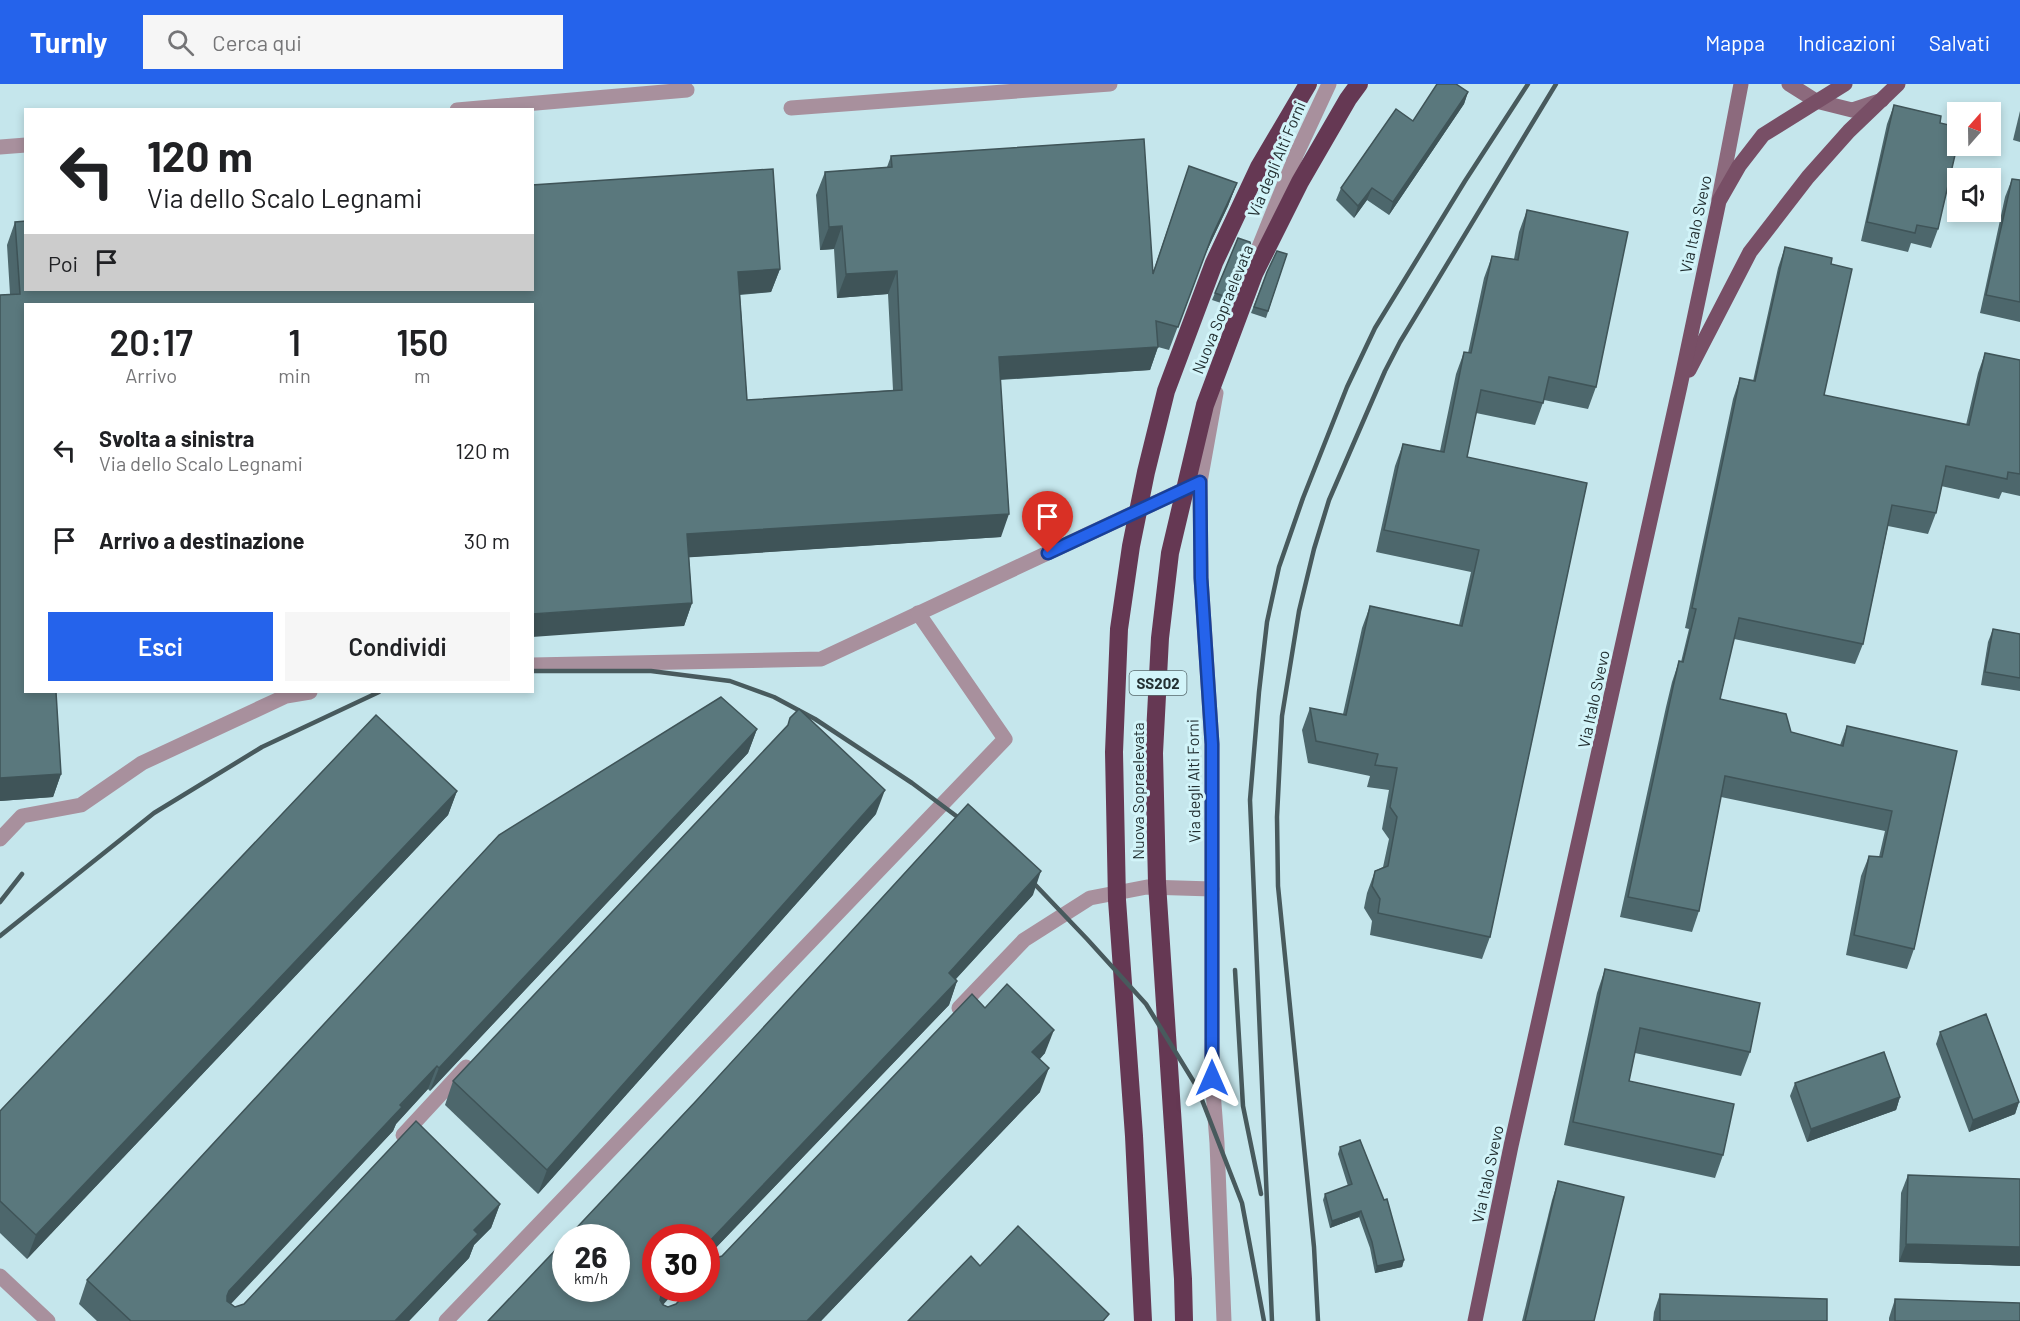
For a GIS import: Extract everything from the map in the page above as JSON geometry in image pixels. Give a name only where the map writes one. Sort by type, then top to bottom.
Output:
[{"type":"highway","name":"Nuova Sopraelevata","points":[[1143,1321],[1134,1136],[1117,900],[1114,752],[1119,629],[1131,546],[1166,392],[1214,263],[1259,167],[1308,84]]},
{"type":"highway","name":"Nuova Sopraelevata","points":[[1184,1321],[1157,883],[1154,765],[1160,638],[1170,553],[1205,405],[1254,274],[1300,182],[1359,84]]},
{"type":"main road","name":"Via Italo Svevo","points":[[1475,1321],[1509,1157],[1680,386],[1741,84]]},
{"type":"main road","points":[[1789,84],[1816,101],[1852,110],[1882,100]]},
{"type":"main road","points":[[1719,201],[1739,166],[1763,135],[1845,84]]},
{"type":"main road","points":[[1680,386],[1750,252],[1808,177],[1849,131],[1898,84]]},
{"type":"street","points":[[791,108],[1110,84]]},
{"type":"street","name":"Via degli Alti Forni","points":[[1224,1321],[1212,1078],[1212,744],[1201,578],[1200,482],[1224,353],[1248,276],[1297,153],[1329,84]]},
{"type":"street","points":[[480,108],[687,90]]},
{"type":"street","points":[[0,147],[24,145]]},
{"type":"street","points":[[534,665],[821,659],[1200,482]]},
{"type":"street","points":[[446,1321],[1005,739],[918,613]]},
{"type":"street","points":[[0,839],[22,816],[81,805],[142,763],[286,696],[304,693]]},
{"type":"street","points":[[950,1017],[1024,940],[1090,897],[1147,887],[1212,889]]},
{"type":"street","points":[[391,1148],[480,1053]]},
{"type":"street","points":[[0,1276],[48,1321]]},
{"type":"building","points":[[1437,84],[1456,84],[1468,92],[1393,202],[1372,188],[1358,206],[1341,188],[1396,109],[1413,121]]},
{"type":"building","points":[[1894,105],[1941,116],[1940,123],[1947,125],[1947,156],[1955,156],[1952,168],[1947,168],[1947,190],[1938,229],[1917,225],[1915,233],[1867,222]]},
{"type":"building","points":[[1144,139],[1153,274],[1189,166],[1237,183],[1212,236],[1178,327],[1156,321],[1158,347],[999,357],[1009,514],[687,534],[692,603],[534,614],[534,303],[24,303],[24,693],[56,693],[61,774],[0,778],[0,295],[20,294],[15,222],[24,221],[24,291],[534,291],[534,185],[773,169],[780,269],[738,272],[747,400],[902,390],[897,271],[846,274],[842,226],[829,227],[825,172],[892,167],[891,156]]},
{"type":"building","points":[[2012,179],[2020,180],[2020,302],[1986,295]]},
{"type":"building","points":[[1527,210],[1628,232],[1596,387],[1549,377],[1543,403],[1481,390],[1467,457],[1587,483],[1490,937],[1378,913],[1380,899],[1372,886],[1375,871],[1388,866],[1397,817],[1390,807],[1397,768],[1375,765],[1378,754],[1316,741],[1310,708],[1346,715],[1370,606],[1462,626],[1479,550],[1384,530],[1403,444],[1444,452],[1464,352],[1471,353],[1492,256],[1518,260]]},
{"type":"building","points":[[1238,238],[1250,242],[1252,252],[1232,299],[1215,293]]},
{"type":"building","points":[[1785,247],[1832,258],[1831,264],[1852,269],[1824,395],[1969,425],[1985,353],[2020,360],[2020,474],[2008,472],[2007,479],[1946,466],[1936,513],[1892,505],[1863,644],[1739,618],[1720,699],[1786,714],[1791,732],[1843,746],[1847,726],[1957,751],[1914,949],[1854,935],[1869,856],[1882,857],[1892,811],[1725,776],[1699,911],[1628,897],[1679,661],[1683,662],[1696,609],[1692,608],[1740,378],[1755,381]]},
{"type":"building","points":[[1277,251],[1287,254],[1268,311],[1254,307]]},
{"type":"building","points":[[1993,629],[2020,634],[2020,678],[1985,672]]},
{"type":"building","points":[[721,697],[757,729],[439,1068],[437,1066],[400,1105],[402,1107],[229,1291],[227,1296],[227,1301],[235,1307],[244,1304],[416,1121],[500,1204],[474,1230],[478,1234],[395,1321],[131,1321],[87,1280],[499,835]]},
{"type":"building","points":[[799,709],[885,790],[547,1170],[453,1081],[788,725],[790,718]]},
{"type":"building","points":[[376,715],[457,791],[36,1235],[0,1201],[0,1111]]},
{"type":"building","points":[[968,804],[1041,871],[949,973],[957,981],[720,1230],[720,1224],[642,1224],[642,1302],[661,1302],[668,1307],[678,1302],[720,1302],[720,1257],[972,994],[985,1008],[1007,984],[1054,1030],[1032,1052],[1049,1068],[807,1321],[488,1321],[552,1254],[552,1302],[630,1302],[630,1224],[580,1224]]},
{"type":"building","points":[[1605,969],[1760,1003],[1750,1052],[1640,1028],[1629,1081],[1734,1104],[1723,1155],[1573,1122]]},
{"type":"building","points":[[1986,1014],[2019,1102],[1973,1120],[1940,1032]]},
{"type":"building","points":[[1884,1052],[1900,1097],[1811,1129],[1795,1083]]},
{"type":"building","points":[[1360,1140],[1384,1200],[1387,1199],[1404,1260],[1377,1266],[1372,1242],[1361,1211],[1332,1221],[1325,1194],[1352,1184],[1340,1147]]},
{"type":"building","points":[[1908,1175],[2020,1179],[2020,1247],[1906,1244]]},
{"type":"building","points":[[1558,1181],[1624,1197],[1594,1321],[1525,1321]]},
{"type":"building","points":[[1018,1226],[1109,1314],[1103,1321],[908,1321],[971,1256],[980,1266]]},
{"type":"building","points":[[1660,1294],[1827,1299],[1827,1321],[1660,1321]]},
{"type":"building","points":[[1895,1299],[2020,1303],[2020,1321],[1895,1321]]},
{"type":"railway","points":[[1272,1321],[1250,800],[1267,622],[1279,567],[1303,498],[1347,387],[1375,328],[1465,181],[1528,84]]},
{"type":"railway","points":[[1318,1321],[1314,1247],[1278,886],[1277,817],[1282,716],[1299,611],[1329,500],[1385,371],[1400,342],[1556,84]]},
{"type":"railway","points":[[534,671],[651,671],[730,681],[774,697],[815,719],[912,783],[971,827]]},
{"type":"railway","points":[[0,936],[154,813],[262,747],[377,693]]},
{"type":"railway","points":[[0,902],[22,874]]},
{"type":"railway","points":[[1025,874],[1146,1004],[1197,1087],[1242,1203],[1264,1321]]},
{"type":"railway","points":[[1235,970],[1243,1106],[1261,1194]]},
{"type":"route","points":[[1048,553],[1200,482],[1201,578],[1212,744],[1212,1078]]}]
